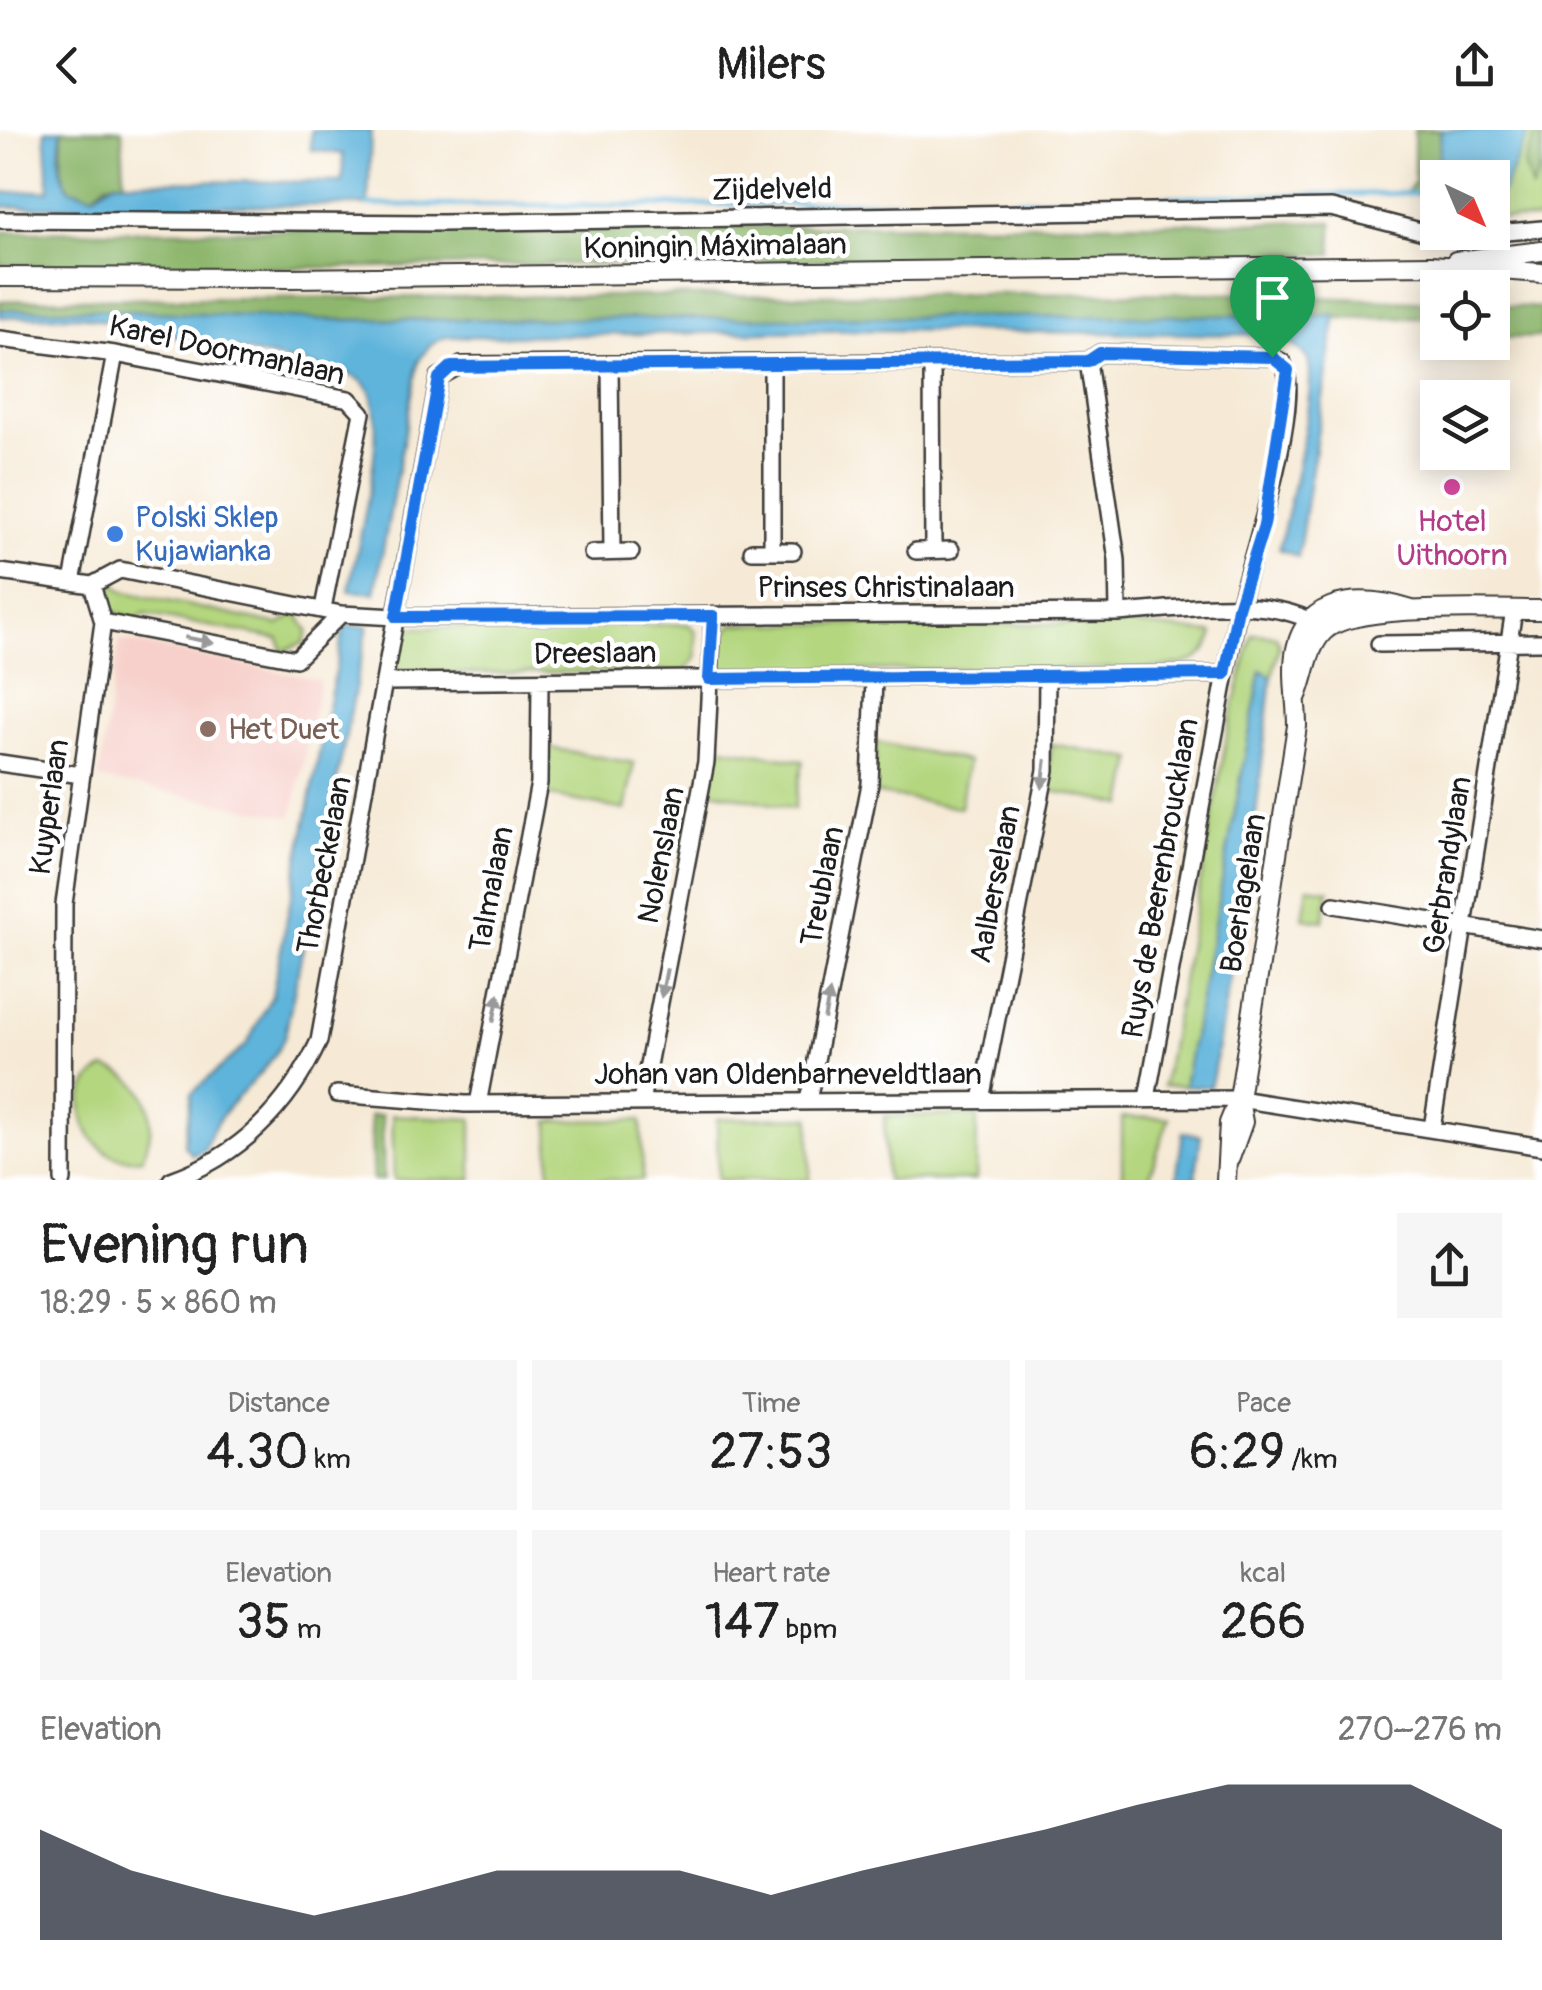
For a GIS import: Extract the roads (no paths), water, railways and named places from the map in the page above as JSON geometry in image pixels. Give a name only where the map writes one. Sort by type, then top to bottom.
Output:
[{"type":"street","name":"Zijdelveld","points":[[0,220],[442,223],[1332,208],[1459,236],[1542,229]]},
{"type":"street","name":"Koningin Máximalaan","points":[[1431,265],[1542,251]]},
{"type":"street","name":"Koningin Máximalaan","points":[[0,276],[290,278],[1431,265],[1542,273]]},
{"type":"street","name":"Karel Doormanlaan","points":[[0,340],[115,354],[349,399],[362,414],[322,608]]},
{"type":"street","name":"Thorbeckelaan","points":[[171,1180],[218,1160],[275,1111],[299,1080],[318,1041],[439,378],[461,365],[1088,361],[1100,353],[1272,357],[1282,362],[1290,381]]},
{"type":"street","points":[[72,582],[115,354]]},
{"type":"street","points":[[1088,361],[1117,560],[1118,613]]},
{"type":"street","points":[[932,363],[924,550],[952,550]]},
{"type":"street","points":[[610,365],[612,552]]},
{"type":"street","points":[[772,366],[772,551]]},
{"type":"street","points":[[1290,381],[1308,384]]},
{"type":"street","name":"Ruys de Beerenbroucklaan","points":[[1147,1098],[1238,608],[1264,525],[1290,381]]},
{"type":"street","points":[[1282,428],[1300,432]]},
{"type":"street","points":[[1273,477],[1292,480]]},
{"type":"street","points":[[1264,525],[1282,528]]},
{"type":"street","points":[[752,552],[793,551]]},
{"type":"street","points":[[592,553],[631,552]]},
{"type":"street","name":"Prinses Christinalaan","points":[[0,572],[92,585],[120,570],[341,614],[396,617],[1118,613],[1193,606],[1284,611],[1317,624],[1412,610],[1542,610]]},
{"type":"street","points":[[92,585],[103,622],[296,659],[341,614]]},
{"type":"street","name":"Gerbrandylaan","points":[[1432,1128],[1514,610]]},
{"type":"street","name":"Nolenslaan","points":[[642,1102],[706,762],[713,616]]},
{"type":"street","name":"Kuyperlaan","points":[[64,1180],[64,904],[103,622]]},
{"type":"street","name":"Boerlagelaan","points":[[1226,1180],[1229,1123],[1239,1099],[1297,726],[1297,696],[1317,624]]},
{"type":"street","points":[[1380,644],[1542,642]]},
{"type":"street","name":"Dreeslaan","points":[[386,682],[1225,674]]},
{"type":"street","name":"Aalberselaan","points":[[981,1100],[1046,770],[1046,677]]},
{"type":"street","name":"Treublaan","points":[[808,1101],[870,784],[874,679]]},
{"type":"street","name":"Talmalaan","points":[[478,1104],[538,783],[540,682]]},
{"type":"street","points":[[0,763],[81,774]]},
{"type":"street","points":[[1334,905],[1542,940]]},
{"type":"street","name":"Johan van Oldenbarneveldtlaan","points":[[337,1094],[478,1104],[1239,1099],[1542,1147]]},
{"type":"water","points":[[45,130],[62,130],[60,160],[69,189],[93,195],[115,181],[342,182],[343,154],[311,150],[311,130],[371,130],[368,205],[0,207],[0,193],[49,190]]},
{"type":"water","points":[[1441,130],[1530,130],[1510,175],[1510,160],[1439,160]]},
{"type":"water","points":[[82,309],[336,320],[1336,315],[1298,557],[1279,549],[1300,452],[1310,376],[1308,361],[1301,352],[1269,335],[882,330],[446,337],[430,345],[418,362],[375,593],[349,591],[365,516],[376,425],[373,402],[363,382],[339,372],[82,316],[0,317],[0,310]]},
{"type":"water","points":[[344,626],[368,626],[285,1036],[266,1067],[220,1118],[204,1150],[192,1155],[184,1145],[192,1093],[247,1044],[272,995]]},
{"type":"water","points":[[1261,670],[1272,677],[1252,848],[1213,1075],[1210,1087],[1184,1086]]},
{"type":"water","points":[[1183,1132],[1201,1136],[1195,1180],[1176,1180]]},
{"type":"waterway","points":[[368,205],[623,206],[1420,193]]},
{"type":"place","name":"Hotel Uithoorn","points":[[1452,487]]},
{"type":"place","name":"Polski Sklep Kujawianka","points":[[115,534]]},
{"type":"place","name":"Het Duet","points":[[208,729]]}]
